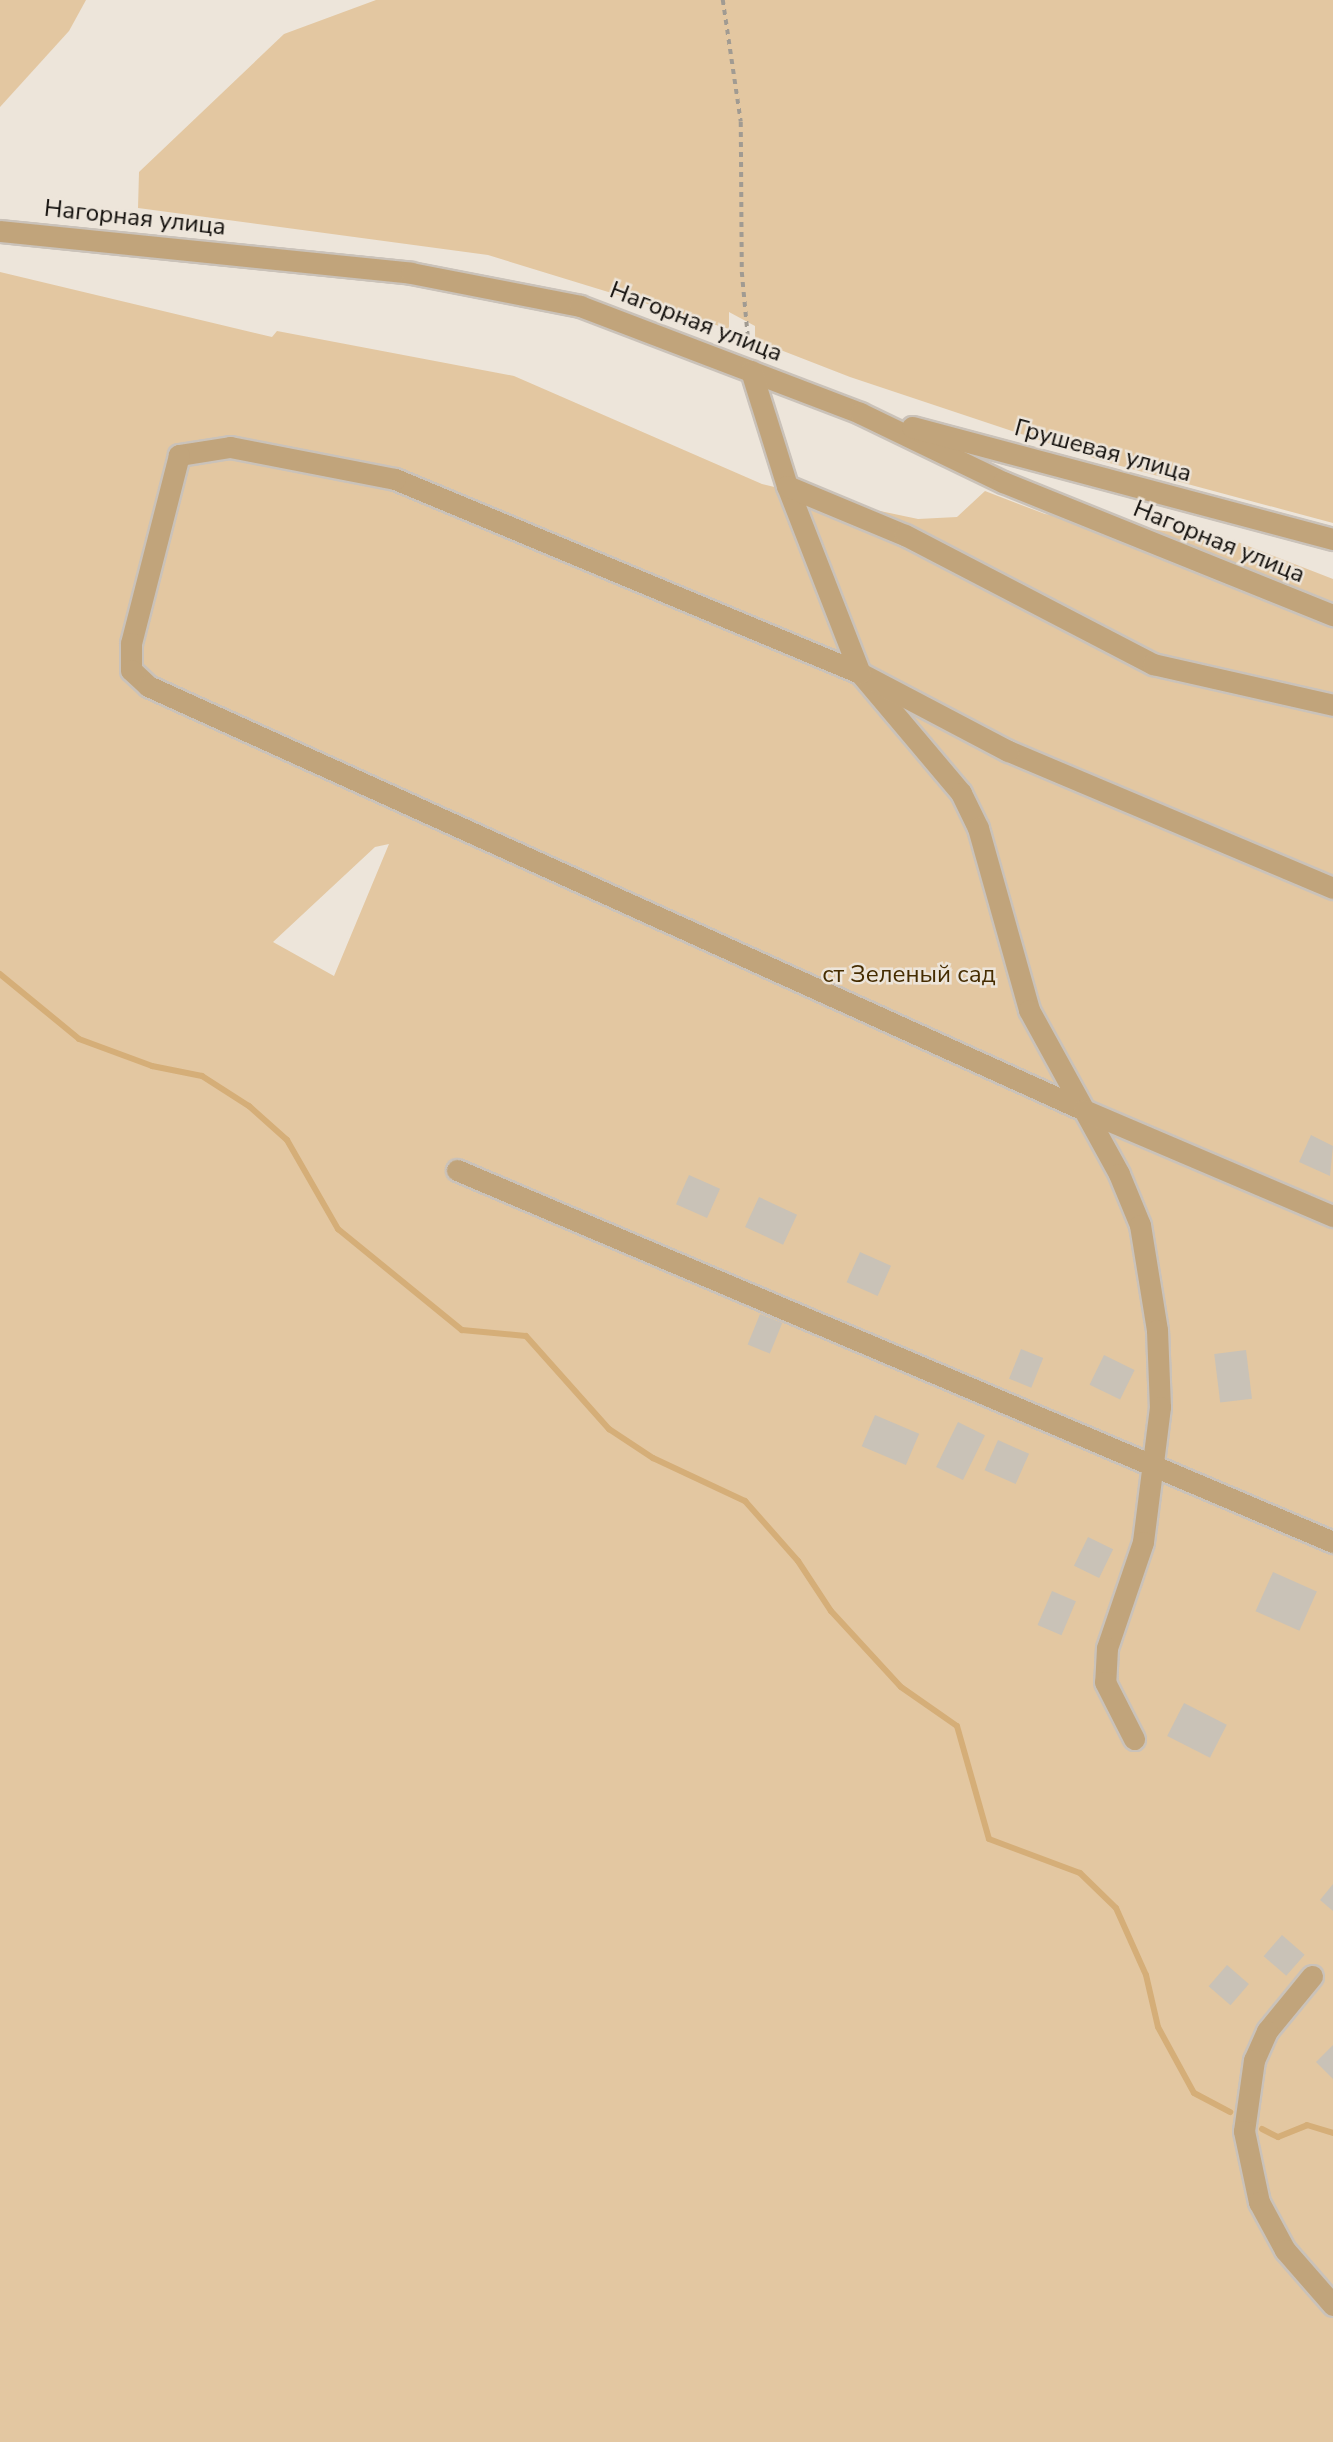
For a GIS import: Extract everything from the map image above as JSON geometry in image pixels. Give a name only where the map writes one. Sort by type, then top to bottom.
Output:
[{"type":"street","name":"Нагорная улица","points":[[0,231],[411,273],[580,306],[860,414],[1003,482],[1333,615]]},
{"type":"street","points":[[751,371],[787,486],[860,673],[961,793],[978,828],[1029,1010],[1084,1110],[1140,1225],[1157,1330],[1160,1407],[1143,1542],[1107,1648],[1105,1671],[1113,1706],[1134,1738]]},
{"type":"street","name":"Грушевая улица","points":[[860,414],[1333,539]]},
{"type":"street","points":[[1333,888],[1008,751],[860,673],[395,479],[230,447],[179,455],[131,643],[131,670],[148,685],[1084,1110],[1333,1216]]},
{"type":"street","points":[[787,486],[905,535],[1153,664],[1333,705]]},
{"type":"street","points":[[457,1170],[1333,1542]]},
{"type":"street","points":[[1312,1976],[1267,2031],[1254,2060],[1244,2131],[1259,2202],[1285,2250],[1333,2305]]},
{"type":"path","points":[[723,0],[741,122],[742,272],[751,371]]},
{"type":"green space","points":[[0,0],[86,0],[69,31],[0,107]]},
{"type":"green space","points":[[376,0],[1333,0],[1333,523],[1102,461],[850,377],[755,340],[755,326],[729,312],[729,329],[488,255],[138,208],[139,172],[284,34]]},
{"type":"green space","name":"ст Зеленый сад","points":[[0,272],[272,337],[277,331],[514,376],[762,484],[828,500],[918,519],[957,517],[985,491],[1045,514],[1235,541],[1333,579],[1333,2442],[0,2442]],"holes":[[[389,844],[334,976],[273,942],[375,847]]]},
{"type":"building","points":[[1311,1135],[1333,1146],[1330,1176],[1299,1162]]},
{"type":"building","points":[[689,1175],[720,1189],[707,1218],[676,1204]]},
{"type":"building","points":[[759,1197],[797,1215],[783,1245],[745,1227]]},
{"type":"building","points":[[860,1252],[891,1266],[878,1296],[847,1282]]},
{"type":"building","points":[[760,1314],[782,1323],[770,1354],[748,1345]]},
{"type":"building","points":[[1021,1349],[1043,1358],[1031,1388],[1009,1379]]},
{"type":"building","points":[[1246,1350],[1252,1399],[1220,1403],[1214,1354]]},
{"type":"building","points":[[1104,1355],[1135,1370],[1120,1400],[1090,1385]]},
{"type":"building","points":[[875,1415],[919,1434],[906,1465],[862,1446]]},
{"type":"building","points":[[958,1422],[985,1435],[963,1480],[936,1467]]},
{"type":"building","points":[[998,1440],[1029,1454],[1016,1484],[985,1470]]},
{"type":"building","points":[[1088,1537],[1113,1549],[1099,1578],[1074,1566]]},
{"type":"building","points":[[1273,1572],[1317,1592],[1299,1631],[1256,1611]]},
{"type":"building","points":[[1052,1591],[1076,1601],[1061,1635],[1038,1625]]},
{"type":"building","points":[[1184,1703],[1227,1725],[1210,1758],[1167,1736]]},
{"type":"building","points":[[1333,1884],[1333,1911],[1320,1900]]},
{"type":"building","points":[[1282,1935],[1305,1955],[1286,1976],[1264,1956]]},
{"type":"building","points":[[1227,1965],[1249,1984],[1231,2005],[1209,1986]]},
{"type":"building","points":[[1333,2045],[1333,2079],[1316,2062]]},
{"type":"waterway","points":[[0,974],[79,1039],[152,1066],[202,1076],[249,1106],[287,1140],[338,1229],[462,1330],[526,1336],[609,1429],[653,1458],[745,1501],[798,1561],[831,1611],[901,1687],[957,1726],[989,1839],[1080,1873],[1116,1908],[1146,1975],[1158,2027],[1194,2093],[1230,2112]]},
{"type":"waterway","points":[[1262,2129],[1278,2137],[1307,2125],[1333,2133]]}]
